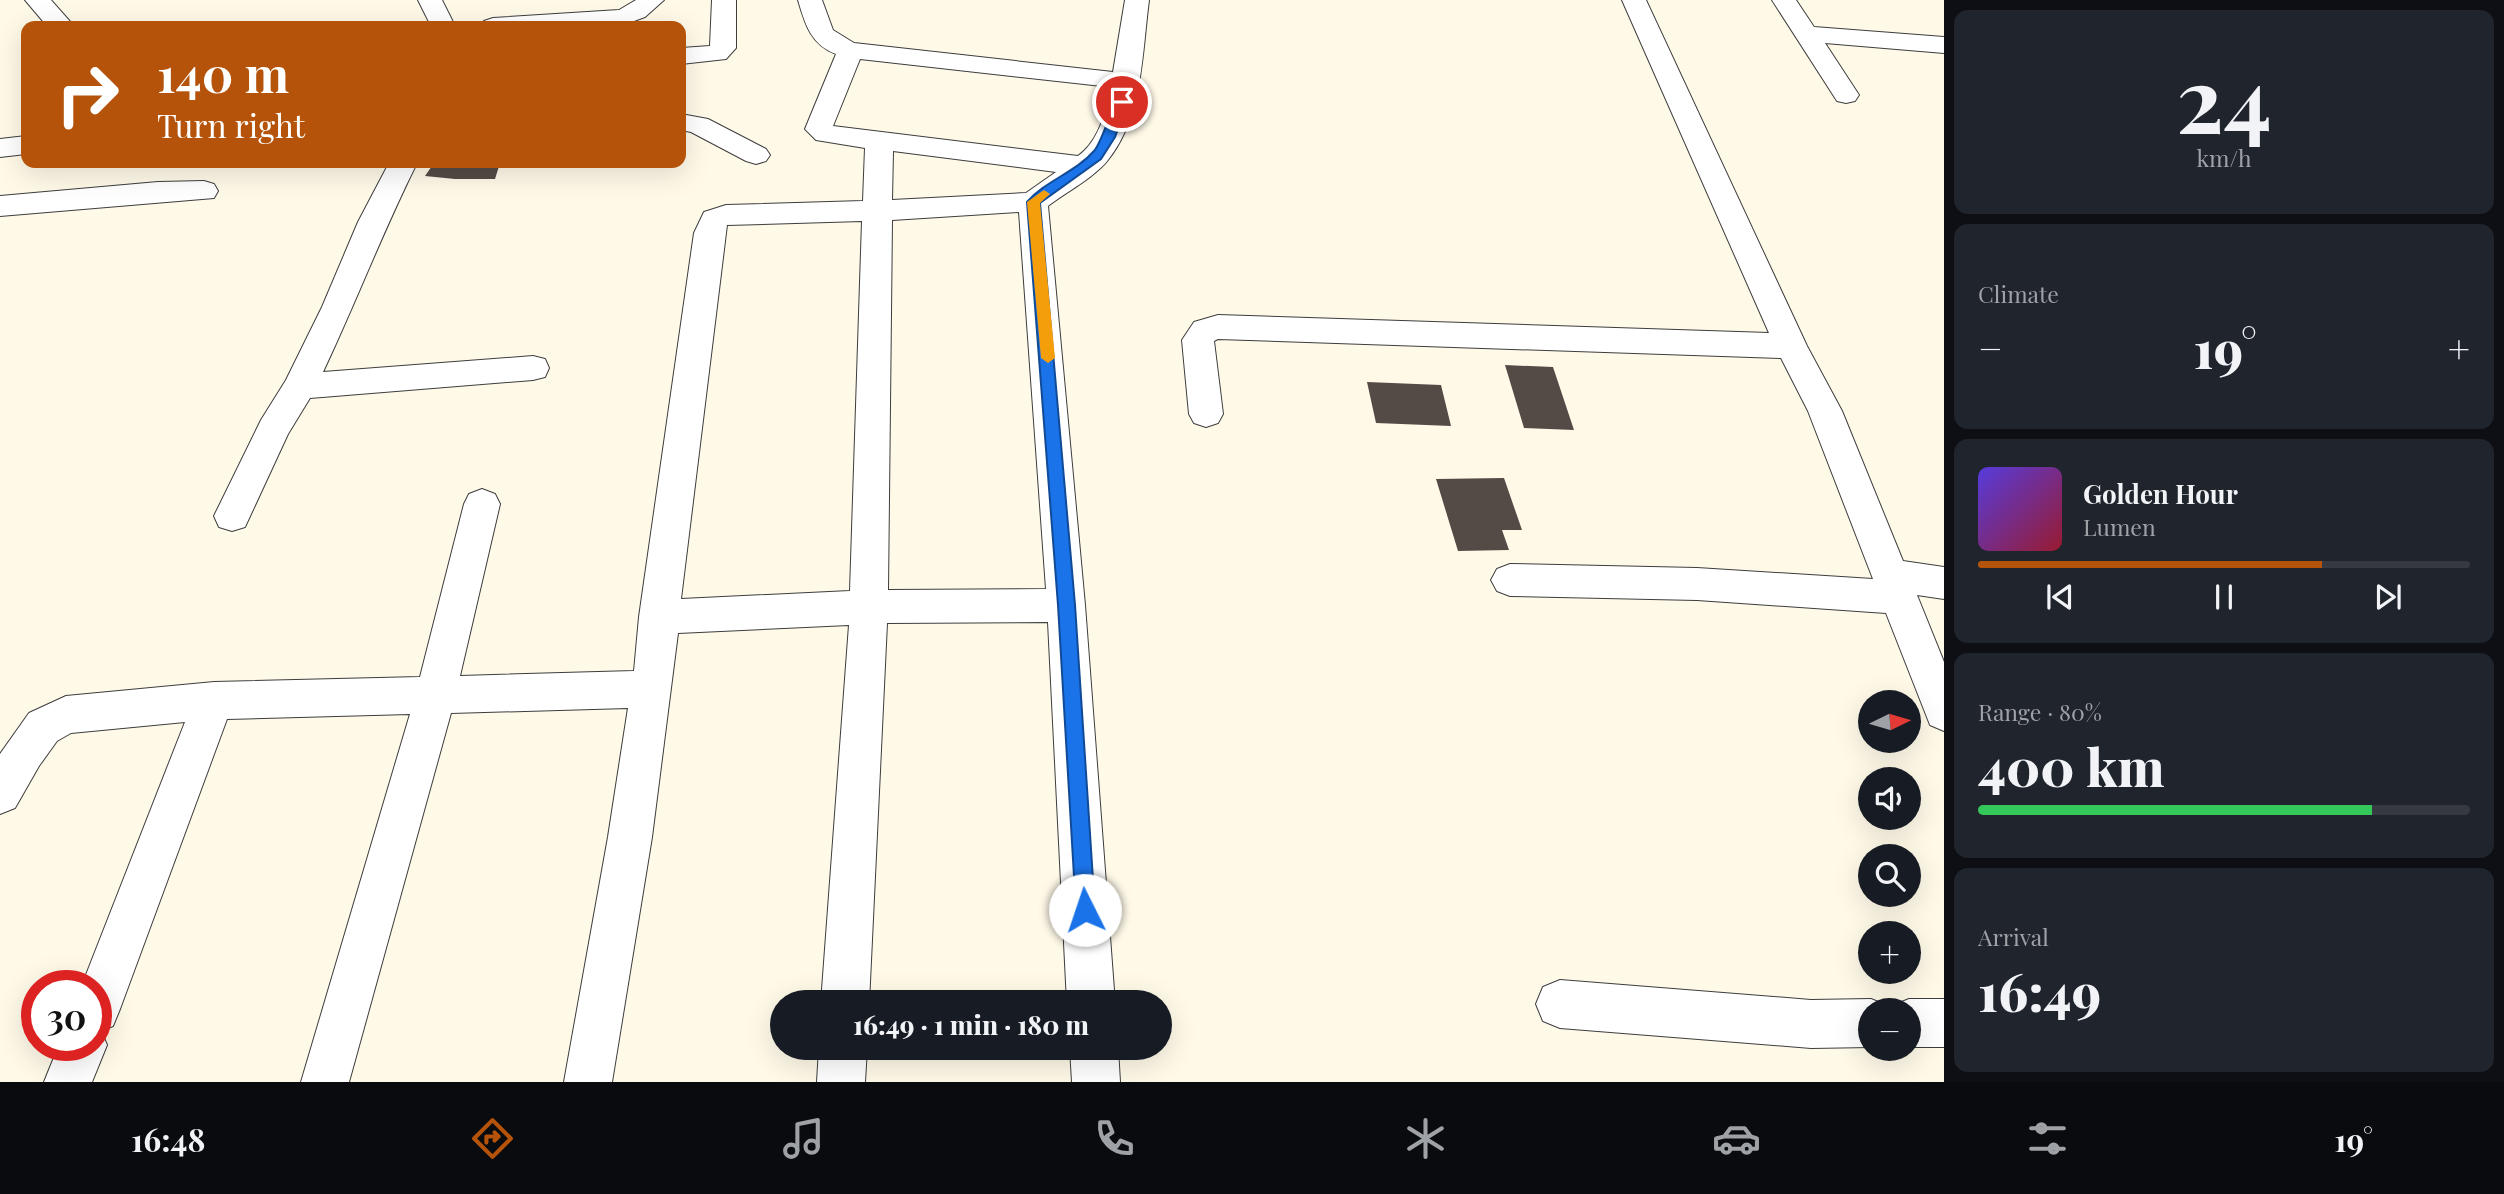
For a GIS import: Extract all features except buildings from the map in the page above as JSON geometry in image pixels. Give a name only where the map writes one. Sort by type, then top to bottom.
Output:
[{"type":"street","points":[[37,0],[56,21]]},
{"type":"street","points":[[430,0],[440,21]]},
{"type":"street","points":[[565,21],[623,17],[636,12],[652,0]]},
{"type":"street","points":[[686,56],[718,54],[723,48],[724,0]]},
{"type":"street","points":[[810,0],[820,33],[830,43],[850,50],[1126,81]]},
{"type":"street","points":[[588,1082],[622,892],[652,689],[658,617],[709,233],[714,219],[726,215],[875,211],[1033,202],[1097,156],[1109,137],[1126,81],[1137,0]]},
{"type":"street","points":[[1634,0],[1791,346],[1825,411],[1944,712]]},
{"type":"street","points":[[1784,0],[1846,95]]},
{"type":"street","points":[[1808,34],[1932,44],[1944,73]]},
{"type":"street","points":[[850,50],[835,91],[818,122],[819,129],[826,134],[1083,166]]},
{"type":"street","points":[[686,123],[698,125],[756,155]]},
{"type":"street","points":[[846,990],[869,607],[878,142]]},
{"type":"street","points":[[0,148],[21,146]]},
{"type":"street","points":[[232,516],[273,429],[300,386],[400,168]]},
{"type":"street","points":[[0,206],[158,192],[204,191]]},
{"type":"street","points":[[1033,202],[1066,605],[1090,990]]},
{"type":"street","points":[[1206,414],[1198,340],[1205,330],[1218,327],[1791,346]]},
{"type":"street","points":[[300,386],[533,368]]},
{"type":"street","points":[[325,1082],[436,693],[482,504]]},
{"type":"street","points":[[1510,580],[1895,586],[1944,583]]},
{"type":"street","points":[[658,617],[869,607],[1066,605]]},
{"type":"street","points":[[0,793],[24,752],[43,727],[66,715],[215,701],[652,689]]},
{"type":"street","points":[[111,970],[215,701]]},
{"type":"street","points":[[1560,1004],[1811,1024],[1858,1023]]},
{"type":"street","points":[[1921,1023],[1944,1023]]},
{"type":"street","points":[[841,1082],[842,1060]]},
{"type":"street","points":[[1095,1060],[1096,1082]]},
{"type":"street","points":[[68,1082],[77,1061]]},
{"type":"slow traffic","points":[[1044,194],[1033,202],[1048,358]]},
{"type":"route","points":[[1085,910],[1048,356],[1033,202],[1097,156],[1116,122],[1122,102]]}]
